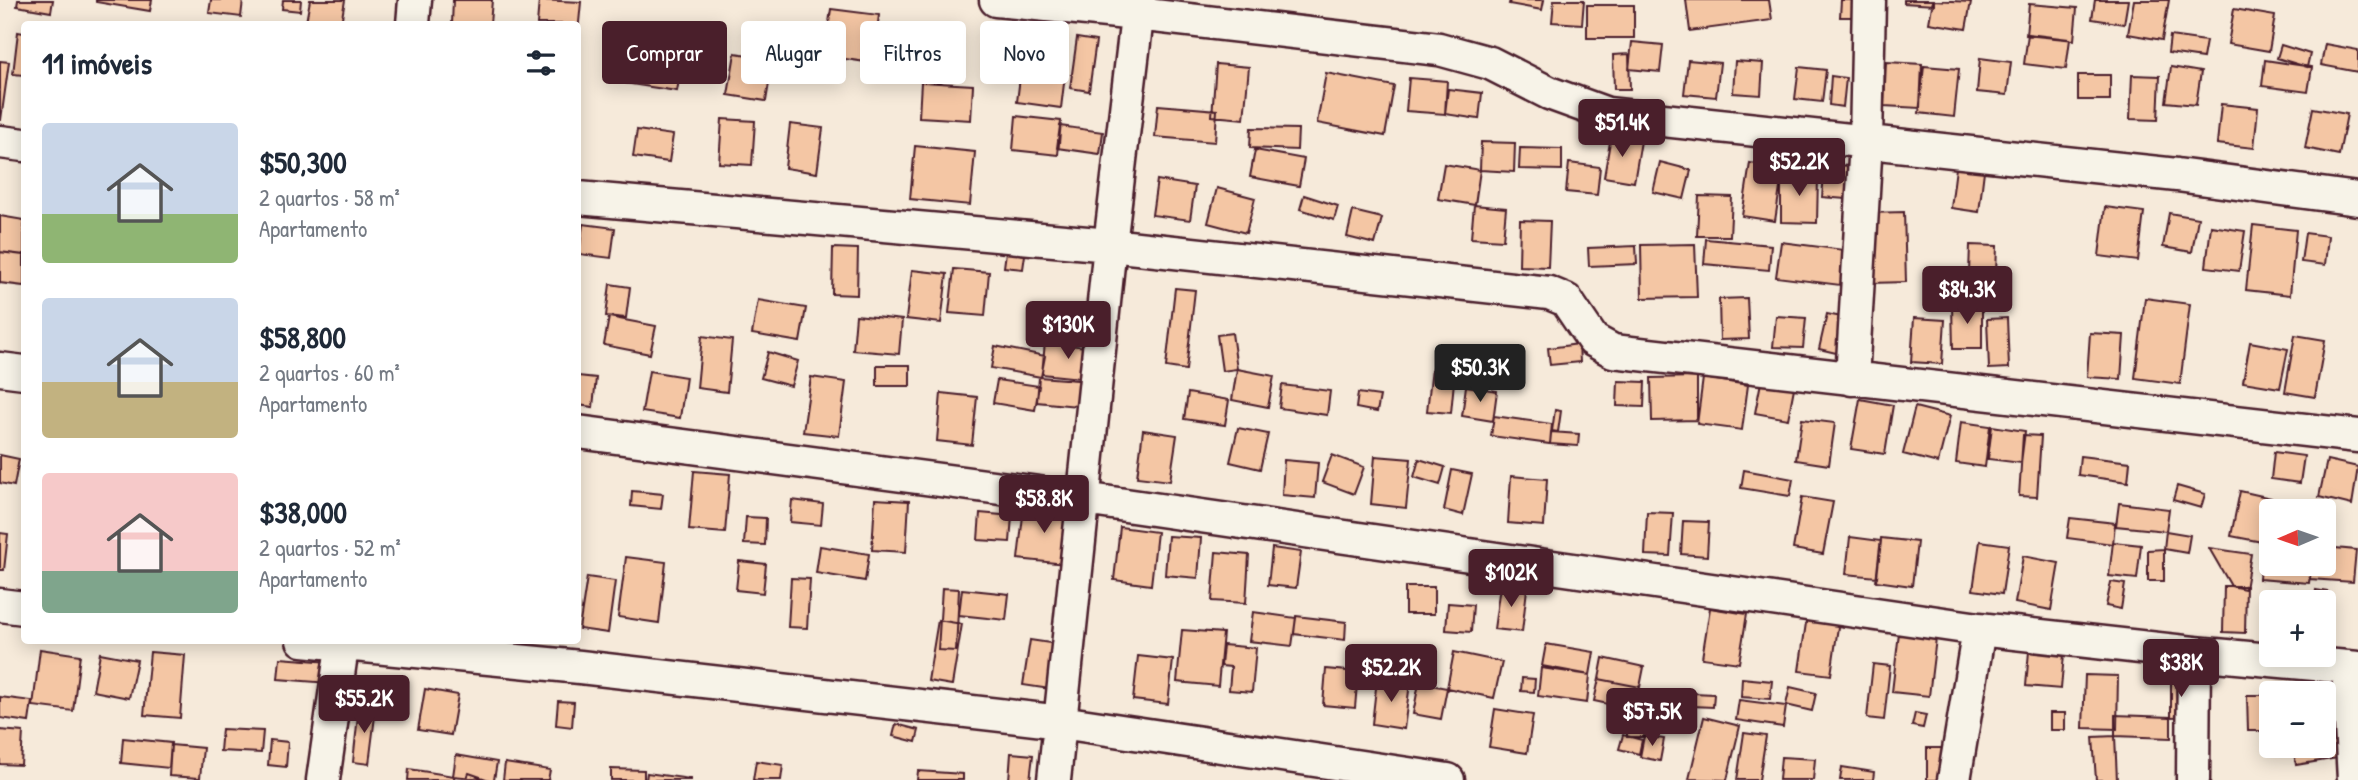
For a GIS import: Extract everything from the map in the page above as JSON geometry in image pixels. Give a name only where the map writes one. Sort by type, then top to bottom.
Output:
[{"type":"street","points":[[413,21],[415,0]]},
{"type":"street","points":[[996,0],[1138,7],[1439,49],[1490,63],[1549,93],[1607,114],[2177,175],[2358,199]]},
{"type":"street","points":[[1852,379],[1866,141],[1869,0]]},
{"type":"street","points":[[1055,780],[1110,245],[1138,7]]},
{"type":"street","points":[[0,142],[21,145]]},
{"type":"street","points":[[581,198],[1110,245],[1549,293],[1566,300],[1592,340],[1613,351],[2358,436]]},
{"type":"street","points":[[0,369],[21,372]]},
{"type":"street","points":[[581,432],[1084,499],[1979,629],[2353,668],[2354,780]]},
{"type":"street","points":[[0,605],[21,608]]},
{"type":"street","points":[[1954,780],[1979,629]]},
{"type":"street","points":[[323,780],[342,644]]},
{"type":"street","points":[[352,644],[1061,722],[1448,780]]},
{"type":"street","points":[[2193,780],[2194,653]]},
{"type":"building","points":[[18,0],[53,0],[51,12],[17,6]]},
{"type":"building","points":[[96,0],[152,0],[150,11]]},
{"type":"building","points":[[211,0],[243,0],[241,17],[209,13]]},
{"type":"building","points":[[283,0],[301,0],[300,11],[282,9]]},
{"type":"building","points":[[310,0],[345,0],[342,21],[306,21]]},
{"type":"building","points":[[453,0],[492,0],[490,21],[452,21]]},
{"type":"building","points":[[539,0],[581,2],[579,21],[537,21]]},
{"type":"building","points":[[1510,0],[1544,0],[1542,10],[1509,4]]},
{"type":"building","points":[[1554,0],[1584,0],[1582,24],[1552,22]]},
{"type":"building","points":[[1686,0],[1769,0],[1772,20],[1690,31]]},
{"type":"building","points":[[1841,0],[1868,0],[1868,17],[1840,17]]},
{"type":"building","points":[[1904,0],[1934,0],[1934,5],[1904,3]]},
{"type":"building","points":[[1933,0],[1971,2],[1966,29],[1929,23]]},
{"type":"building","points":[[2095,0],[2128,0],[2124,24],[2092,19]]},
{"type":"building","points":[[2134,0],[2169,0],[2162,40],[2128,34]]},
{"type":"building","points":[[2029,4],[2077,8],[2074,40],[2026,35]]},
{"type":"building","points":[[1587,5],[1634,5],[1634,38],[1587,38]]},
{"type":"building","points":[[831,9],[879,15],[878,21],[860,21],[860,61],[846,59],[846,21],[829,21]]},
{"type":"building","points":[[2234,9],[2275,16],[2269,51],[2228,44]]},
{"type":"building","points":[[18,32],[21,32],[21,75],[13,74]]},
{"type":"building","points":[[2028,34],[2070,39],[2066,69],[2024,64]]},
{"type":"building","points":[[2170,36],[2206,41],[2203,58],[2168,53]]},
{"type":"building","points":[[1077,38],[1096,41],[1089,91],[1070,88]]},
{"type":"building","points":[[1632,42],[1663,45],[1660,72],[1629,69]]},
{"type":"building","points":[[2325,44],[2358,50],[2358,72],[2321,65]]},
{"type":"building","points":[[2281,45],[2310,54],[2307,67],[2277,58]]},
{"type":"building","points":[[735,53],[741,54],[741,84],[769,84],[766,101],[728,95]]},
{"type":"building","points":[[1629,54],[1630,89],[1614,89],[1613,55]]},
{"type":"building","points":[[1980,58],[2011,62],[2007,95],[1977,92]]},
{"type":"building","points":[[1688,60],[1720,63],[1716,97],[1684,94]]},
{"type":"building","points":[[2265,60],[2312,67],[2308,92],[2262,86]]},
{"type":"building","points":[[0,61],[9,62],[1,120],[0,120]]},
{"type":"building","points":[[1735,61],[1763,63],[1761,95],[1733,93]]},
{"type":"building","points":[[1886,62],[1922,64],[1920,108],[1884,106]]},
{"type":"building","points":[[1216,64],[1249,67],[1244,119],[1212,116]]},
{"type":"building","points":[[1924,66],[1959,69],[1954,117],[1919,113]]},
{"type":"building","points":[[1799,67],[1826,70],[1822,102],[1795,99]]},
{"type":"building","points":[[2171,67],[2201,72],[2196,105],[2166,102]]},
{"type":"building","points":[[1326,73],[1394,86],[1385,136],[1317,123]]},
{"type":"building","points":[[2078,75],[2110,75],[2110,100],[2078,100]]},
{"type":"building","points":[[2132,75],[2160,76],[2158,120],[2130,119]]},
{"type":"building","points":[[1831,76],[1846,78],[1843,107],[1829,105]]},
{"type":"building","points":[[1409,78],[1447,81],[1445,114],[1406,111]]},
{"type":"building","points":[[631,84],[678,84],[677,91]]},
{"type":"building","points":[[921,84],[973,85],[971,120],[919,117]]},
{"type":"building","points":[[1019,84],[1064,84],[1061,108],[1017,102]]},
{"type":"building","points":[[1448,89],[1482,93],[1479,119],[1445,114]]},
{"type":"building","points":[[2221,104],[2258,108],[2254,148],[2217,144]]},
{"type":"building","points":[[1158,105],[1217,110],[1215,142],[1155,137]]},
{"type":"building","points":[[2313,108],[2347,114],[2339,155],[2305,148]]},
{"type":"building","points":[[1016,116],[1061,121],[1058,155],[1013,150]]},
{"type":"building","points":[[722,119],[755,121],[752,165],[719,163]]},
{"type":"building","points":[[790,124],[823,128],[817,173],[785,168]]},
{"type":"building","points":[[1060,126],[1103,132],[1100,154],[1057,148]]},
{"type":"building","points":[[1251,128],[1298,129],[1297,150],[1250,148]]},
{"type":"building","points":[[637,130],[673,135],[669,162],[633,157]]},
{"type":"building","points":[[1611,136],[1641,141],[1634,182],[1604,177]]},
{"type":"building","points":[[1481,142],[1515,143],[1514,172],[1480,170]]},
{"type":"building","points":[[915,146],[975,152],[970,205],[910,199]]},
{"type":"building","points":[[1520,148],[1562,149],[1562,170],[1519,169]]},
{"type":"building","points":[[1255,150],[1304,159],[1299,186],[1250,177]]},
{"type":"building","points":[[1660,162],[1691,170],[1684,199],[1653,192]]},
{"type":"building","points":[[1569,163],[1600,167],[1597,195],[1566,192]]},
{"type":"building","points":[[1750,163],[1783,168],[1775,221],[1742,216]]},
{"type":"building","points":[[1444,164],[1480,170],[1475,205],[1438,199]]},
{"type":"building","points":[[1825,164],[1861,167],[1858,200],[1822,197]]},
{"type":"building","points":[[1956,168],[1984,171],[1979,212],[1951,208]]},
{"type":"building","points":[[1781,174],[1818,175],[1817,223],[1781,222]]},
{"type":"building","points":[[1157,180],[1195,186],[1190,220],[1152,215]]},
{"type":"building","points":[[1217,188],[1255,198],[1246,233],[1208,223]]},
{"type":"building","points":[[1304,195],[1338,206],[1334,220],[1300,209]]},
{"type":"building","points":[[1699,196],[1732,197],[1730,236],[1697,236]]},
{"type":"building","points":[[1474,205],[1506,208],[1503,240],[1471,238]]},
{"type":"building","points":[[2105,207],[2144,212],[2138,261],[2099,256]]},
{"type":"building","points":[[1353,211],[1382,218],[1375,244],[1347,237]]},
{"type":"building","points":[[1904,212],[1906,282],[1870,283],[1868,213]]},
{"type":"building","points":[[2169,213],[2198,218],[2192,252],[2163,247]]},
{"type":"building","points":[[0,216],[21,220],[21,255],[0,252]]},
{"type":"building","points":[[1520,220],[1550,221],[1548,267],[1519,266]]},
{"type":"building","points":[[583,224],[615,228],[611,258],[581,254]]},
{"type":"building","points":[[2253,225],[2296,230],[2290,295],[2246,290]]},
{"type":"building","points":[[2211,226],[2245,231],[2239,271],[2206,267]]},
{"type":"building","points":[[2305,233],[2328,236],[2325,265],[2301,262]]},
{"type":"building","points":[[1706,239],[1771,245],[1769,270],[1704,264]]},
{"type":"building","points":[[1781,242],[1852,251],[1848,286],[1776,277]]},
{"type":"building","points":[[1695,244],[1697,297],[1642,298],[1641,245]]},
{"type":"building","points":[[1970,245],[1997,246],[1996,274],[1969,273]]},
{"type":"building","points":[[1636,246],[1637,264],[1589,266],[1588,248]]},
{"type":"building","points":[[833,248],[858,249],[857,295],[832,294]]},
{"type":"building","points":[[0,252],[21,255],[21,286],[0,283]]},
{"type":"building","points":[[1006,252],[1025,255],[1023,269],[1004,267]]},
{"type":"building","points":[[954,269],[989,272],[985,316],[949,313]]},
{"type":"building","points":[[912,270],[947,274],[941,323],[906,319]]},
{"type":"building","points":[[610,284],[630,287],[626,318],[606,316]]},
{"type":"building","points":[[1175,288],[1195,290],[1186,370],[1166,367]]},
{"type":"building","points":[[1747,298],[1749,339],[1720,340],[1719,299]]},
{"type":"building","points":[[2145,298],[2190,304],[2180,384],[2135,378]]},
{"type":"building","points":[[758,300],[806,308],[800,342],[752,334]]},
{"type":"building","points":[[1952,304],[1982,304],[1982,349],[1953,349]]},
{"type":"building","points":[[1827,314],[1856,320],[1849,356],[1819,349]]},
{"type":"building","points":[[856,315],[902,320],[899,354],[853,350]]},
{"type":"building","points":[[1776,316],[1806,318],[1803,348],[1773,347]]},
{"type":"building","points":[[609,317],[656,326],[650,354],[604,345]]},
{"type":"building","points":[[1914,318],[1945,320],[1942,364],[1911,362]]},
{"type":"building","points":[[2007,318],[2009,368],[1989,369],[1987,319]]},
{"type":"building","points":[[1232,333],[1237,369],[1222,371],[1217,335]]},
{"type":"building","points":[[2090,333],[2124,335],[2121,379],[2087,377]]},
{"type":"building","points":[[2295,335],[2325,340],[2315,397],[2285,392]]},
{"type":"building","points":[[702,336],[732,340],[727,392],[697,388]]},
{"type":"building","points":[[1045,342],[1094,348],[1090,379],[1042,374]]},
{"type":"building","points":[[2250,342],[2288,349],[2280,388],[2243,382]]},
{"type":"building","points":[[1579,344],[1580,362],[1550,365],[1548,348]]},
{"type":"building","points":[[995,346],[1045,356],[1041,377],[991,368]]},
{"type":"building","points":[[768,352],[798,361],[791,386],[761,378]]},
{"type":"building","points":[[877,365],[910,365],[910,386],[877,386]]},
{"type":"building","points":[[1237,369],[1274,376],[1268,407],[1232,400]]},
{"type":"building","points":[[1432,369],[1455,371],[1451,413],[1427,411]]},
{"type":"building","points":[[649,371],[686,377],[680,418],[642,412]]},
{"type":"building","points":[[581,376],[596,378],[593,407],[581,405]]},
{"type":"building","points":[[811,377],[846,382],[839,436],[803,432]]},
{"type":"building","points":[[1039,377],[1090,381],[1087,407],[1037,402]]},
{"type":"building","points":[[1697,377],[1697,420],[1652,421],[1651,378]]},
{"type":"building","points":[[1762,377],[1795,383],[1788,419],[1755,413]]},
{"type":"building","points":[[1703,378],[1748,385],[1742,430],[1697,424]]},
{"type":"building","points":[[997,380],[1039,386],[1035,410],[993,403]]},
{"type":"building","points":[[1618,381],[1645,382],[1644,407],[1617,406]]},
{"type":"building","points":[[1282,385],[1330,391],[1327,415],[1279,408]]},
{"type":"building","points":[[1466,386],[1497,391],[1493,421],[1462,416]]},
{"type":"building","points":[[941,393],[977,397],[972,445],[937,441]]},
{"type":"building","points":[[1188,393],[1229,400],[1225,425],[1184,419]]},
{"type":"building","points":[[1358,393],[1380,396],[1377,412],[1356,408]]},
{"type":"building","points":[[1860,399],[1893,405],[1885,454],[1851,449]]},
{"type":"building","points":[[1915,407],[1950,416],[1938,463],[1903,454]]},
{"type":"building","points":[[1555,410],[1561,411],[1558,432],[1552,431]]},
{"type":"building","points":[[1494,416],[1552,424],[1550,444],[1491,436]]},
{"type":"building","points":[[1802,419],[1835,423],[1829,465],[1796,460]]},
{"type":"building","points":[[1961,422],[1990,426],[1985,467],[1956,463]]},
{"type":"building","points":[[1992,426],[2025,431],[2021,463],[1988,459]]},
{"type":"building","points":[[1238,428],[1268,434],[1260,469],[1230,462]]},
{"type":"building","points":[[1143,430],[1177,435],[1170,481],[1137,477]]},
{"type":"building","points":[[1551,432],[1579,434],[1578,446],[1550,444]]},
{"type":"building","points":[[2023,435],[2041,436],[2037,497],[2019,496]]},
{"type":"building","points":[[2274,452],[2304,456],[2300,483],[2271,479]]},
{"type":"building","points":[[0,455],[19,459],[14,486],[0,483]]},
{"type":"building","points":[[1332,455],[1364,467],[1354,494],[1322,482]]},
{"type":"building","points":[[1375,456],[1411,459],[1406,508],[1371,504]]},
{"type":"building","points":[[2080,456],[2130,462],[2128,482],[2078,475]]},
{"type":"building","points":[[1419,459],[1445,467],[1440,485],[1414,477]]},
{"type":"building","points":[[1284,460],[1318,463],[1315,498],[1282,495]]},
{"type":"building","points":[[2327,460],[2358,467],[2352,505],[2319,497]]},
{"type":"building","points":[[1452,470],[1472,474],[1463,515],[1444,510]]},
{"type":"building","points":[[1744,470],[1793,479],[1790,496],[1741,488]]},
{"type":"building","points":[[694,471],[730,474],[725,533],[689,530]]},
{"type":"building","points":[[1511,476],[1547,479],[1544,526],[1508,523]]},
{"type":"building","points":[[2177,486],[2205,494],[2201,508],[2173,500]]},
{"type":"building","points":[[632,491],[663,494],[661,509],[631,506]]},
{"type":"building","points":[[2240,491],[2271,498],[2259,499],[2259,541],[2231,536]]},
{"type":"building","points":[[1802,497],[1833,502],[1823,554],[1793,549]]},
{"type":"building","points":[[875,499],[909,501],[906,552],[872,550]]},
{"type":"building","points":[[792,500],[823,504],[821,525],[790,522]]},
{"type":"building","points":[[2119,503],[2169,509],[2166,531],[2116,526]]},
{"type":"building","points":[[1024,507],[1070,511],[1065,564],[1018,559]]},
{"type":"building","points":[[1647,512],[1673,513],[1670,556],[1645,555]]},
{"type":"building","points":[[980,513],[1012,516],[1010,542],[978,540]]},
{"type":"building","points":[[746,517],[766,518],[765,545],[744,544]]},
{"type":"building","points":[[2070,518],[2115,523],[2113,544],[2067,538]]},
{"type":"building","points":[[1683,521],[1709,522],[1707,556],[1681,554]]},
{"type":"building","points":[[1120,527],[1157,532],[1151,585],[1114,580]]},
{"type":"building","points":[[2166,531],[2190,535],[2187,553],[2164,549]]},
{"type":"building","points":[[0,533],[8,534],[4,570],[0,570]]},
{"type":"building","points":[[1168,536],[1201,538],[1198,578],[1165,575]]},
{"type":"building","points":[[1850,537],[1881,541],[1877,577],[1846,574]]},
{"type":"building","points":[[1881,538],[1917,542],[1912,586],[1876,581]]},
{"type":"building","points":[[1980,541],[2009,545],[2002,594],[1973,590]]},
{"type":"building","points":[[2113,542],[2141,545],[2137,579],[2109,576]]},
{"type":"building","points":[[820,546],[869,554],[865,581],[816,573]]},
{"type":"building","points":[[1272,548],[1301,552],[1296,588],[1268,585]]},
{"type":"building","points":[[2209,548],[2251,554],[2245,589],[2231,586]]},
{"type":"building","points":[[2336,548],[2356,550],[2353,582],[2310,579],[2310,576],[2336,576]]},
{"type":"building","points":[[2164,549],[2164,581],[2148,581],[2148,550]]},
{"type":"building","points":[[1216,552],[1249,555],[1246,603],[1212,601]]},
{"type":"building","points":[[2023,556],[2059,563],[2051,610],[2015,603]]},
{"type":"building","points":[[626,557],[666,562],[659,623],[618,617]]},
{"type":"building","points":[[739,561],[766,564],[763,593],[736,590]]},
{"type":"building","points":[[2259,576],[2310,576],[2309,583],[2259,579]]},
{"type":"building","points":[[587,577],[615,581],[608,633],[581,629]]},
{"type":"building","points":[[791,578],[810,579],[807,628],[788,627]]},
{"type":"building","points":[[2111,582],[2125,584],[2121,609],[2106,606]]},
{"type":"building","points":[[1500,586],[1527,589],[1522,632],[1494,629]]},
{"type":"building","points":[[2224,586],[2246,586],[2245,633],[2223,632]]},
{"type":"building","points":[[1405,587],[1434,587],[1434,614],[1405,614]]},
{"type":"building","points":[[942,588],[959,589],[956,651],[938,650]]},
{"type":"building","points":[[962,589],[1009,594],[1006,620],[959,615]]},
{"type":"building","points":[[1448,603],[1473,605],[1471,632],[1446,630]]},
{"type":"building","points":[[1710,608],[1747,614],[1739,663],[1702,658]]},
{"type":"building","points":[[1253,612],[1296,618],[1292,646],[1249,641]]},
{"type":"building","points":[[1296,616],[1346,622],[1345,640],[1294,634]]},
{"type":"building","points":[[1807,616],[1839,620],[1831,675],[1799,671]]},
{"type":"building","points":[[938,620],[962,624],[952,685],[928,681]]},
{"type":"building","points":[[1182,630],[1223,633],[1218,686],[1177,682]]},
{"type":"building","points":[[1899,633],[1936,638],[1929,696],[1892,692]]},
{"type":"building","points":[[1030,640],[1077,647],[1070,692],[1023,685]]},
{"type":"building","points":[[1546,644],[1594,652],[1590,675],[1542,666]]},
{"type":"building","points":[[1223,645],[1256,648],[1252,692],[1229,690],[1231,667],[1221,666]]},
{"type":"building","points":[[40,649],[80,655],[73,711],[33,706]]},
{"type":"building","points":[[2029,651],[2064,654],[2061,689],[2026,686]]},
{"type":"building","points":[[150,652],[185,655],[180,718],[144,715]]},
{"type":"building","points":[[1454,652],[1502,662],[1494,698],[1447,688]]},
{"type":"building","points":[[100,653],[137,660],[129,698],[93,691]]},
{"type":"building","points":[[1138,656],[1173,660],[1168,704],[1133,700]]},
{"type":"building","points":[[280,658],[330,662],[329,683],[278,679]]},
{"type":"building","points":[[1603,658],[1644,667],[1640,687],[1599,679]]},
{"type":"building","points":[[1873,664],[1890,666],[1884,720],[1867,718]]},
{"type":"building","points":[[1409,665],[1424,667],[1423,675],[1408,673]]},
{"type":"building","points":[[1541,668],[1590,675],[1587,703],[1538,696]]},
{"type":"building","points":[[1326,669],[1358,672],[1355,708],[1323,705]]},
{"type":"building","points":[[2085,675],[2118,676],[2117,729],[2083,728]]},
{"type":"building","points":[[1522,678],[1535,679],[1534,692],[1521,691]]},
{"type":"building","points":[[1742,678],[1772,681],[1770,699],[1741,697]]},
{"type":"building","points":[[1377,679],[1410,683],[1404,729],[1372,724]]},
{"type":"building","points":[[1599,679],[1640,687],[1636,710],[1594,701]]},
{"type":"building","points":[[2190,681],[2191,716],[2171,717],[2171,682]]},
{"type":"building","points":[[1419,683],[1447,688],[1441,719],[1413,714]]},
{"type":"building","points":[[1790,687],[1816,693],[1812,711],[1786,705]]},
{"type":"building","points":[[425,689],[458,695],[451,735],[418,730]]},
{"type":"building","points":[[1693,693],[1714,694],[1713,707],[1692,706]]},
{"type":"building","points":[[2247,695],[2259,695],[2259,731],[2248,731]]},
{"type":"building","points":[[0,697],[32,701],[29,722],[0,718]]},
{"type":"building","points":[[1739,700],[1786,706],[1783,727],[1736,720]]},
{"type":"building","points":[[558,701],[574,702],[572,727],[556,725]]},
{"type":"building","points":[[359,706],[376,708],[369,764],[353,762]]},
{"type":"building","points":[[1495,709],[1533,715],[1527,753],[1489,747]]},
{"type":"building","points":[[1915,713],[1926,715],[1923,728],[1912,726]]},
{"type":"building","points":[[2050,713],[2065,713],[2065,730],[2050,730]]},
{"type":"building","points":[[2115,715],[2171,717],[2171,738],[2115,736]]},
{"type":"building","points":[[1704,717],[1740,726],[1727,780],[1689,779]]},
{"type":"building","points":[[1627,722],[1649,722],[1648,737],[1627,737]]},
{"type":"building","points":[[896,724],[919,730],[916,742],[893,736]]},
{"type":"building","points":[[222,729],[263,731],[261,753],[220,751]]},
{"type":"building","points":[[0,730],[23,732],[21,765],[0,764]]},
{"type":"building","points":[[1744,733],[1766,736],[1759,780],[1737,780]]},
{"type":"building","points":[[1623,735],[1642,740],[1639,754],[1619,749]]},
{"type":"building","points":[[1644,736],[1664,739],[1660,761],[1640,757]]},
{"type":"building","points":[[2115,736],[2117,780],[2096,780],[2093,737]]},
{"type":"building","points":[[123,738],[171,743],[169,768],[121,763]]},
{"type":"building","points":[[270,740],[288,742],[286,767],[268,765]]},
{"type":"building","points":[[171,745],[203,748],[200,778],[169,776]]},
{"type":"building","points":[[2336,746],[2338,758],[2296,765],[2295,758],[2336,758]]},
{"type":"building","points":[[1927,748],[1959,748],[1960,780],[1927,780]]},
{"type":"building","points":[[1011,753],[1033,755],[1030,780],[1009,780]]},
{"type":"building","points":[[456,755],[497,762],[494,780],[453,776]]},
{"type":"building","points":[[1781,757],[1815,759],[1813,780],[1779,780]]},
{"type":"building","points":[[756,761],[783,765],[781,780],[753,780]]},
{"type":"building","points":[[505,763],[550,770],[548,780],[503,780]]},
{"type":"building","points":[[1842,767],[1874,772],[1873,780],[1840,780]]},
{"type":"building","points":[[409,769],[454,776],[454,780],[408,780]]},
{"type":"building","points":[[611,769],[644,770],[644,780],[611,780]]},
{"type":"building","points":[[918,771],[963,774],[963,780],[917,780]]},
{"type":"building","points":[[469,773],[489,780],[466,780]]},
{"type":"building","points":[[647,773],[691,779],[691,780],[646,780]]}]
